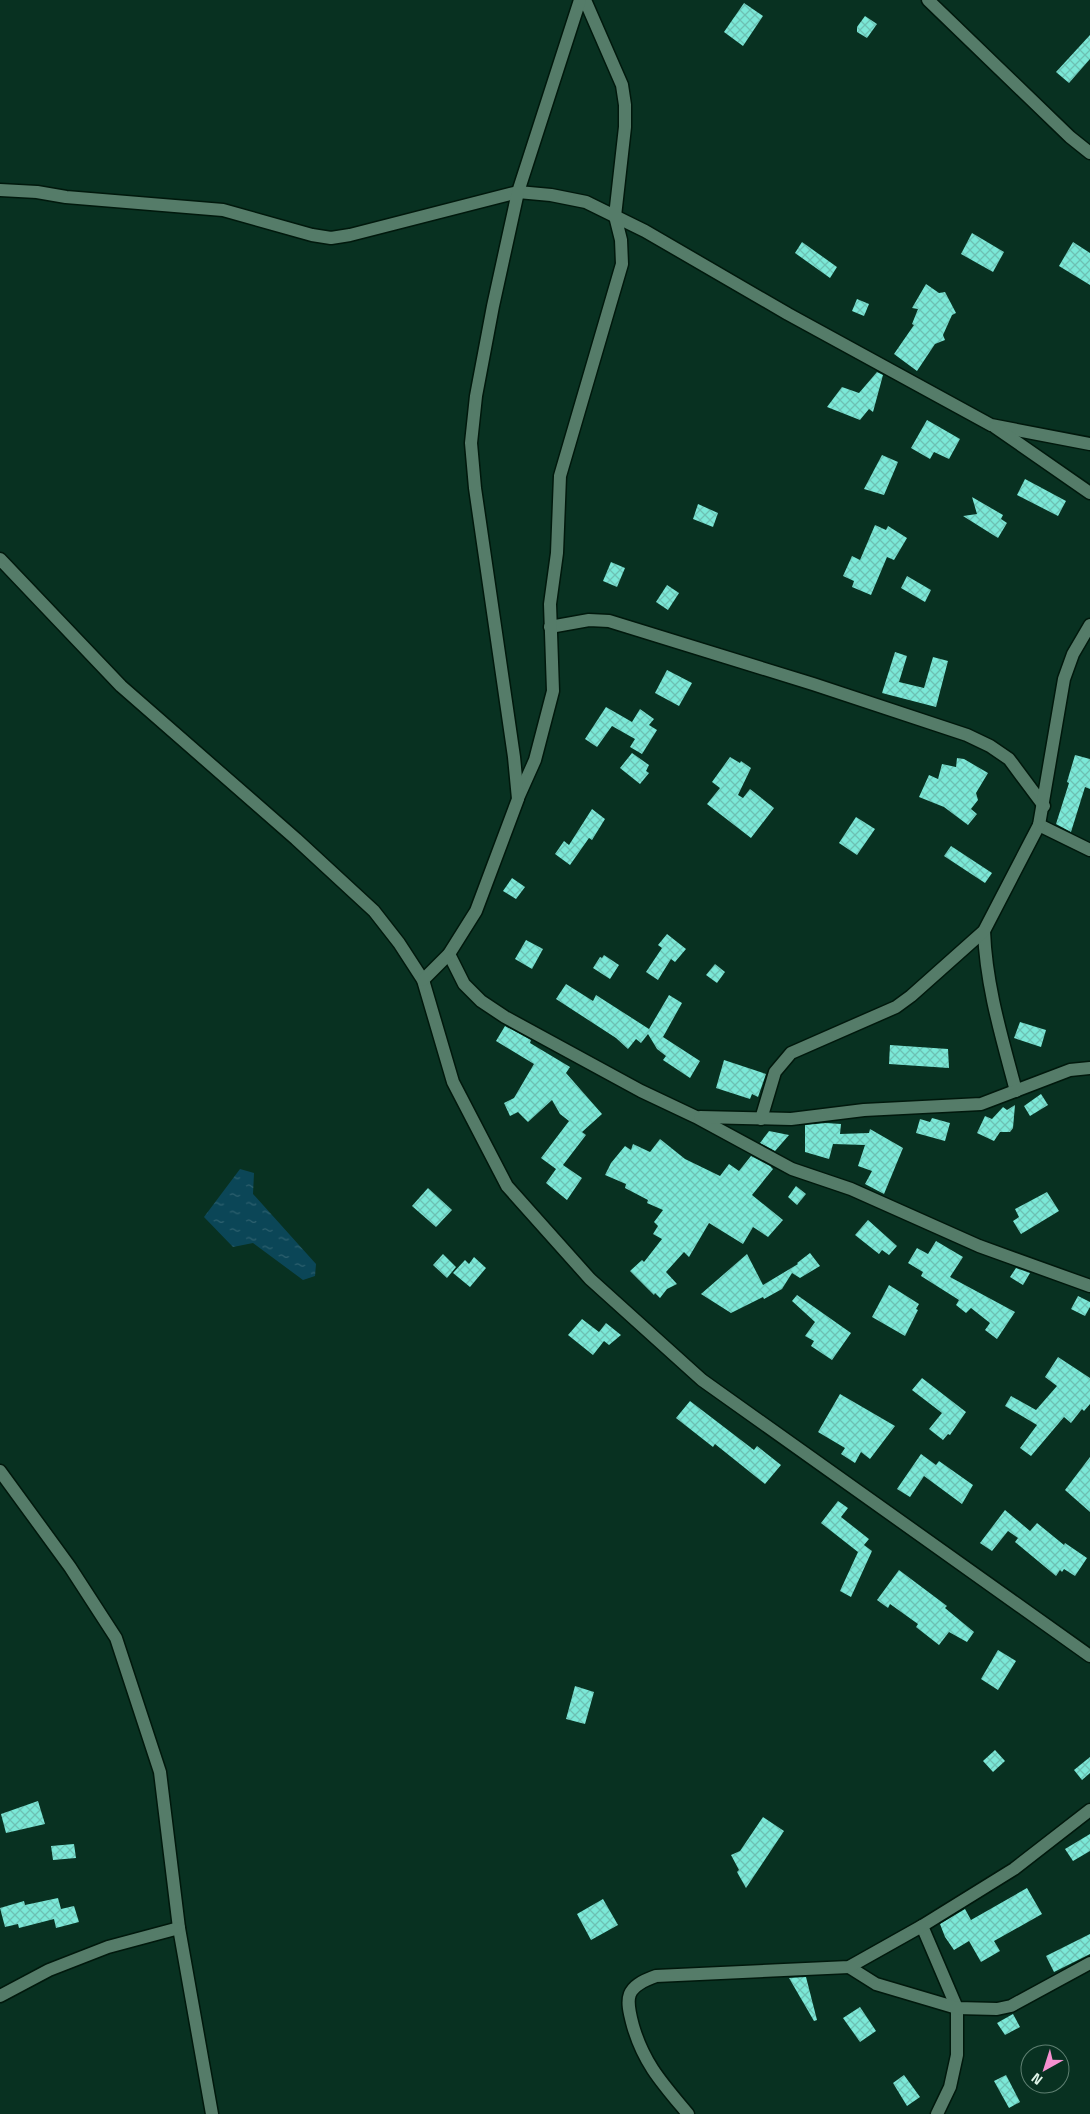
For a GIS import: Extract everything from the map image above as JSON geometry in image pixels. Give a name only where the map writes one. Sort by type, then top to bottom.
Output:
[{"type":"street","points":[[518,799],[514,757],[470,443],[476,396],[518,192],[580,0]]},
{"type":"street","points":[[423,980],[449,954],[476,911],[518,799],[535,760],[553,691],[550,604],[557,553],[560,476],[622,264],[621,240],[615,216],[625,127],[625,105],[622,85],[586,0]]},
{"type":"street","points":[[928,0],[1070,137],[1090,153]]},
{"type":"street","points":[[0,190],[223,210],[312,235],[331,238],[350,235],[518,192],[551,195],[586,202],[668,244],[788,314],[991,425],[1090,493]]},
{"type":"street","points":[[991,425],[1090,444]]},
{"type":"street","points":[[0,559],[122,686],[296,839],[374,911],[399,943],[423,980],[453,1082],[507,1186],[590,1279],[702,1380],[1090,1656]]},
{"type":"street","points":[[550,627],[589,620],[608,621],[812,684],[967,736],[990,746],[1009,759],[1044,806]]},
{"type":"street","points":[[761,1119],[775,1072],[791,1053],[896,1007],[984,932],[1039,826],[1044,806],[1064,679],[1073,654],[1090,625]]},
{"type":"street","points":[[1039,826],[1090,850]]},
{"type":"street","points":[[984,932],[993,1006],[1016,1091]]},
{"type":"street","points":[[449,954],[464,984],[481,1001],[505,1017],[640,1091],[696,1117],[792,1169],[850,1189],[979,1246],[1090,1286]]},
{"type":"street","points":[[696,1117],[791,1119],[864,1110],[981,1104],[1070,1070],[1090,1068]]},
{"type":"street","points":[[0,1471],[70,1567],[116,1638],[160,1772],[179,1928],[212,2114]]},
{"type":"street","points":[[688,2114],[655,2074],[638,2044],[627,2004],[631,1992],[640,1981],[656,1976],[849,1967],[922,1926],[1014,1869],[1090,1810]]},
{"type":"street","points":[[922,1926],[957,2008],[958,2055],[950,2087],[937,2114]]},
{"type":"street","points":[[0,1996],[49,1970],[108,1947],[179,1928]]},
{"type":"street","points":[[849,1967],[876,1984],[957,2008],[997,2009],[1011,2006],[1090,1963]]},
{"type":"water","points":[[240,1169],[254,1173],[253,1194],[316,1264],[315,1276],[303,1280],[253,1243],[233,1247],[204,1217]]},
{"type":"building","points":[[744,3],[763,16],[743,46],[724,32]]},
{"type":"building","points":[[865,16],[877,24],[867,38],[857,32],[857,27]]},
{"type":"building","points":[[1090,35],[1090,59],[1069,83],[1056,72]]},
{"type":"building","points":[[972,233],[1004,252],[993,272],[961,254]]},
{"type":"building","points":[[802,242],[837,267],[830,278],[795,253]]},
{"type":"building","points":[[1073,242],[1090,253],[1090,285],[1059,266]]},
{"type":"building","points":[[926,284],[939,293],[945,292],[956,313],[952,315],[943,335],[945,340],[935,344],[917,371],[894,354],[914,325],[912,324],[918,309],[912,308]]},
{"type":"building","points":[[857,299],[869,304],[864,316],[852,311]]},
{"type":"building","points":[[877,372],[883,375],[873,412],[869,409],[860,420],[827,407],[842,387],[859,393]]},
{"type":"building","points":[[927,420],[960,439],[949,459],[934,452],[930,459],[911,448]]},
{"type":"building","points":[[882,455],[898,462],[884,495],[864,489]]},
{"type":"building","points":[[1025,479],[1066,501],[1058,516],[1017,495]]},
{"type":"building","points":[[972,497],[1003,515],[1001,519],[1007,523],[998,538],[963,516],[977,514]]},
{"type":"building","points":[[698,504],[718,513],[713,527],[693,519]]},
{"type":"building","points":[[875,525],[886,530],[888,526],[907,538],[894,560],[887,557],[871,595],[852,587],[854,581],[843,576],[852,556],[860,560]]},
{"type":"building","points":[[611,562],[625,568],[617,587],[603,581]]},
{"type":"building","points":[[907,576],[931,590],[925,602],[901,588]]},
{"type":"building","points":[[667,585],[679,593],[668,610],[656,602]]},
{"type":"building","points":[[895,652],[907,656],[899,682],[924,688],[933,657],[948,661],[936,707],[882,693]]},
{"type":"building","points":[[667,670],[692,683],[679,706],[655,693]]},
{"type":"building","points":[[606,707],[632,722],[640,709],[654,719],[649,725],[657,730],[642,754],[630,747],[635,739],[612,726],[597,747],[585,739]]},
{"type":"building","points":[[632,753],[649,765],[646,771],[649,773],[640,784],[620,768]]},
{"type":"building","points":[[1075,755],[1090,759],[1090,789],[1085,787],[1071,832],[1056,824],[1069,783],[1067,782]]},
{"type":"building","points":[[730,757],[740,763],[741,761],[751,768],[738,795],[743,798],[750,789],[774,808],[751,838],[707,804],[720,788],[712,782]]},
{"type":"building","points":[[957,758],[964,759],[988,773],[976,793],[978,800],[971,809],[977,814],[968,825],[944,807],[919,797],[929,775],[938,779],[942,764],[956,767]]},
{"type":"building","points":[[592,809],[605,819],[592,840],[589,838],[570,865],[555,854],[564,841],[569,845]]},
{"type":"building","points":[[856,817],[875,829],[857,855],[839,843]]},
{"type":"building","points":[[951,846],[992,873],[985,883],[944,856]]},
{"type":"building","points":[[512,878],[525,887],[516,899],[503,891]]},
{"type":"building","points":[[667,934],[686,949],[675,962],[671,959],[658,980],[646,972],[662,948],[658,945]]},
{"type":"building","points":[[526,940],[543,949],[532,969],[515,959]]},
{"type":"building","points":[[604,955],[619,965],[610,979],[593,968],[600,957],[602,958]]},
{"type":"building","points":[[715,964],[725,972],[717,983],[706,975]]},
{"type":"building","points":[[566,984],[593,1001],[596,995],[649,1029],[669,995],[682,1003],[663,1037],[700,1061],[690,1078],[663,1060],[666,1056],[657,1049],[648,1034],[641,1043],[636,1039],[628,1049],[616,1038],[556,999]]},
{"type":"building","points":[[1020,1022],[1046,1030],[1041,1047],[1014,1038]]},
{"type":"building","points":[[505,1026],[531,1040],[530,1043],[570,1067],[566,1073],[602,1114],[582,1132],[586,1135],[563,1165],[582,1178],[567,1200],[546,1183],[556,1169],[541,1158],[569,1121],[560,1114],[552,1100],[528,1122],[518,1112],[510,1116],[504,1103],[514,1098],[534,1064],[496,1041]]},
{"type":"building","points":[[890,1045],[948,1049],[949,1068],[889,1064]]},
{"type":"building","points":[[724,1060],[766,1074],[758,1097],[752,1094],[750,1099],[716,1088]]},
{"type":"building","points":[[1041,1094],[1048,1105],[1030,1116],[1024,1106]]},
{"type":"building","points":[[1015,1105],[1013,1128],[1010,1132],[1000,1132],[994,1141],[977,1133],[985,1116],[992,1119],[1003,1107],[1007,1110]]},
{"type":"building","points":[[932,1118],[950,1123],[945,1141],[916,1133],[920,1119],[930,1122]]},
{"type":"building","points":[[841,1124],[840,1134],[869,1133],[870,1129],[903,1148],[884,1194],[865,1184],[872,1171],[858,1166],[865,1145],[833,1144],[829,1159],[805,1152],[805,1125]]},
{"type":"building","points":[[769,1131],[789,1135],[775,1151],[760,1143]]},
{"type":"building","points":[[660,1139],[685,1159],[720,1176],[729,1164],[739,1171],[751,1156],[770,1166],[773,1169],[752,1195],[783,1220],[768,1237],[753,1227],[743,1244],[709,1223],[689,1257],[684,1252],[666,1272],[677,1284],[667,1289],[660,1298],[655,1293],[654,1295],[630,1271],[642,1260],[644,1262],[662,1239],[653,1234],[658,1226],[654,1222],[663,1210],[647,1203],[648,1200],[625,1188],[626,1184],[605,1175],[611,1163],[625,1146],[631,1150],[633,1144],[650,1152]]},
{"type":"building","points":[[796,1186],[806,1194],[797,1205],[788,1197]]},
{"type":"building","points":[[428,1188],[452,1210],[436,1227],[412,1206]]},
{"type":"building","points":[[1047,1192],[1059,1211],[1021,1234],[1013,1221],[1019,1217],[1015,1209]]},
{"type":"building","points":[[868,1220],[897,1246],[889,1255],[882,1250],[879,1254],[855,1235]]},
{"type":"building","points":[[936,1241],[963,1257],[950,1277],[1015,1312],[997,1339],[985,1330],[990,1323],[971,1308],[966,1313],[956,1305],[959,1300],[921,1276],[923,1272],[908,1263],[917,1248],[928,1254]]},
{"type":"building","points":[[810,1253],[820,1266],[800,1278],[792,1273],[782,1289],[731,1313],[701,1294],[747,1254],[763,1285],[798,1264]]},
{"type":"building","points":[[443,1254],[456,1267],[447,1278],[433,1265]]},
{"type":"building","points":[[474,1257],[486,1268],[470,1287],[453,1273],[465,1260],[469,1264]]},
{"type":"building","points":[[1016,1268],[1030,1273],[1023,1285],[1010,1277]]},
{"type":"building","points":[[889,1285],[919,1304],[905,1336],[872,1317]]},
{"type":"building","points":[[797,1295],[851,1333],[832,1360],[811,1346],[814,1341],[805,1336],[815,1322],[792,1301]]},
{"type":"building","points":[[1078,1296],[1090,1302],[1090,1307],[1085,1316],[1071,1309]]},
{"type":"building","points":[[582,1319],[599,1332],[606,1323],[621,1335],[609,1345],[604,1341],[593,1355],[568,1335]]},
{"type":"building","points":[[1058,1357],[1090,1378],[1090,1404],[1084,1411],[1082,1409],[1071,1423],[1064,1417],[1031,1456],[1020,1448],[1037,1425],[1005,1406],[1011,1396],[1036,1410],[1057,1386],[1045,1377]]},
{"type":"building","points":[[922,1378],[966,1412],[950,1435],[948,1434],[943,1440],[929,1429],[942,1413],[912,1390]]},
{"type":"building","points":[[840,1394],[895,1426],[870,1459],[861,1452],[855,1463],[841,1454],[845,1448],[818,1432]]},
{"type":"building","points":[[690,1401],[754,1450],[757,1446],[781,1465],[765,1484],[715,1444],[713,1447],[676,1418]]},
{"type":"building","points":[[921,1454],[936,1465],[939,1461],[973,1485],[962,1504],[924,1476],[910,1497],[897,1489]]},
{"type":"building","points":[[1090,1457],[1090,1512],[1065,1490]]},
{"type":"building","points":[[838,1501],[848,1508],[841,1517],[869,1539],[864,1545],[872,1551],[851,1597],[840,1591],[858,1552],[821,1523]]},
{"type":"building","points":[[1005,1510],[1030,1531],[1037,1523],[1064,1545],[1065,1543],[1087,1558],[1075,1576],[1064,1569],[1062,1572],[1060,1570],[1056,1576],[1015,1542],[1018,1538],[1008,1531],[992,1551],[980,1543]]},
{"type":"building","points":[[899,1570],[947,1606],[945,1608],[974,1632],[967,1642],[949,1632],[939,1645],[916,1627],[918,1624],[890,1604],[888,1608],[877,1600]]},
{"type":"building","points":[[998,1650],[1016,1661],[998,1690],[981,1679]]},
{"type":"building","points":[[575,1686],[594,1692],[585,1724],[566,1719]]},
{"type":"building","points":[[995,1750],[1005,1761],[993,1772],[983,1761]]},
{"type":"building","points":[[1090,1757],[1090,1773],[1082,1780],[1074,1770]]},
{"type":"building","points":[[38,1801],[45,1824],[6,1833],[1,1814]]},
{"type":"building","points":[[763,1817],[784,1831],[746,1888],[737,1872],[739,1870],[731,1855],[740,1851]]},
{"type":"building","points":[[1090,1834],[1090,1851],[1073,1861],[1065,1849]]},
{"type":"building","points":[[74,1844],[76,1858],[53,1860],[51,1846]]},
{"type":"building","points":[[1027,1888],[1042,1914],[994,1941],[1000,1951],[981,1962],[969,1941],[954,1950],[945,1937],[940,1924],[965,1909],[971,1920]]},
{"type":"building","points":[[58,1898],[61,1909],[74,1906],[79,1922],[56,1928],[54,1919],[19,1928],[18,1924],[5,1927],[0,1908],[24,1901],[25,1905]]},
{"type":"building","points":[[603,1899],[618,1925],[591,1940],[577,1914]]},
{"type":"building","points":[[1090,1934],[1090,1954],[1054,1972],[1046,1956]]},
{"type":"building","points":[[806,1977],[817,2020],[814,2021],[789,1978]]},
{"type":"building","points":[[860,2007],[876,2031],[860,2042],[843,2018]]},
{"type":"building","points":[[1013,2014],[1020,2027],[1005,2035],[997,2023]]},
{"type":"building","points":[[904,2075],[920,2097],[907,2106],[893,2083]]},
{"type":"building","points":[[1006,2075],[1020,2102],[1009,2108],[994,2081]]}]
